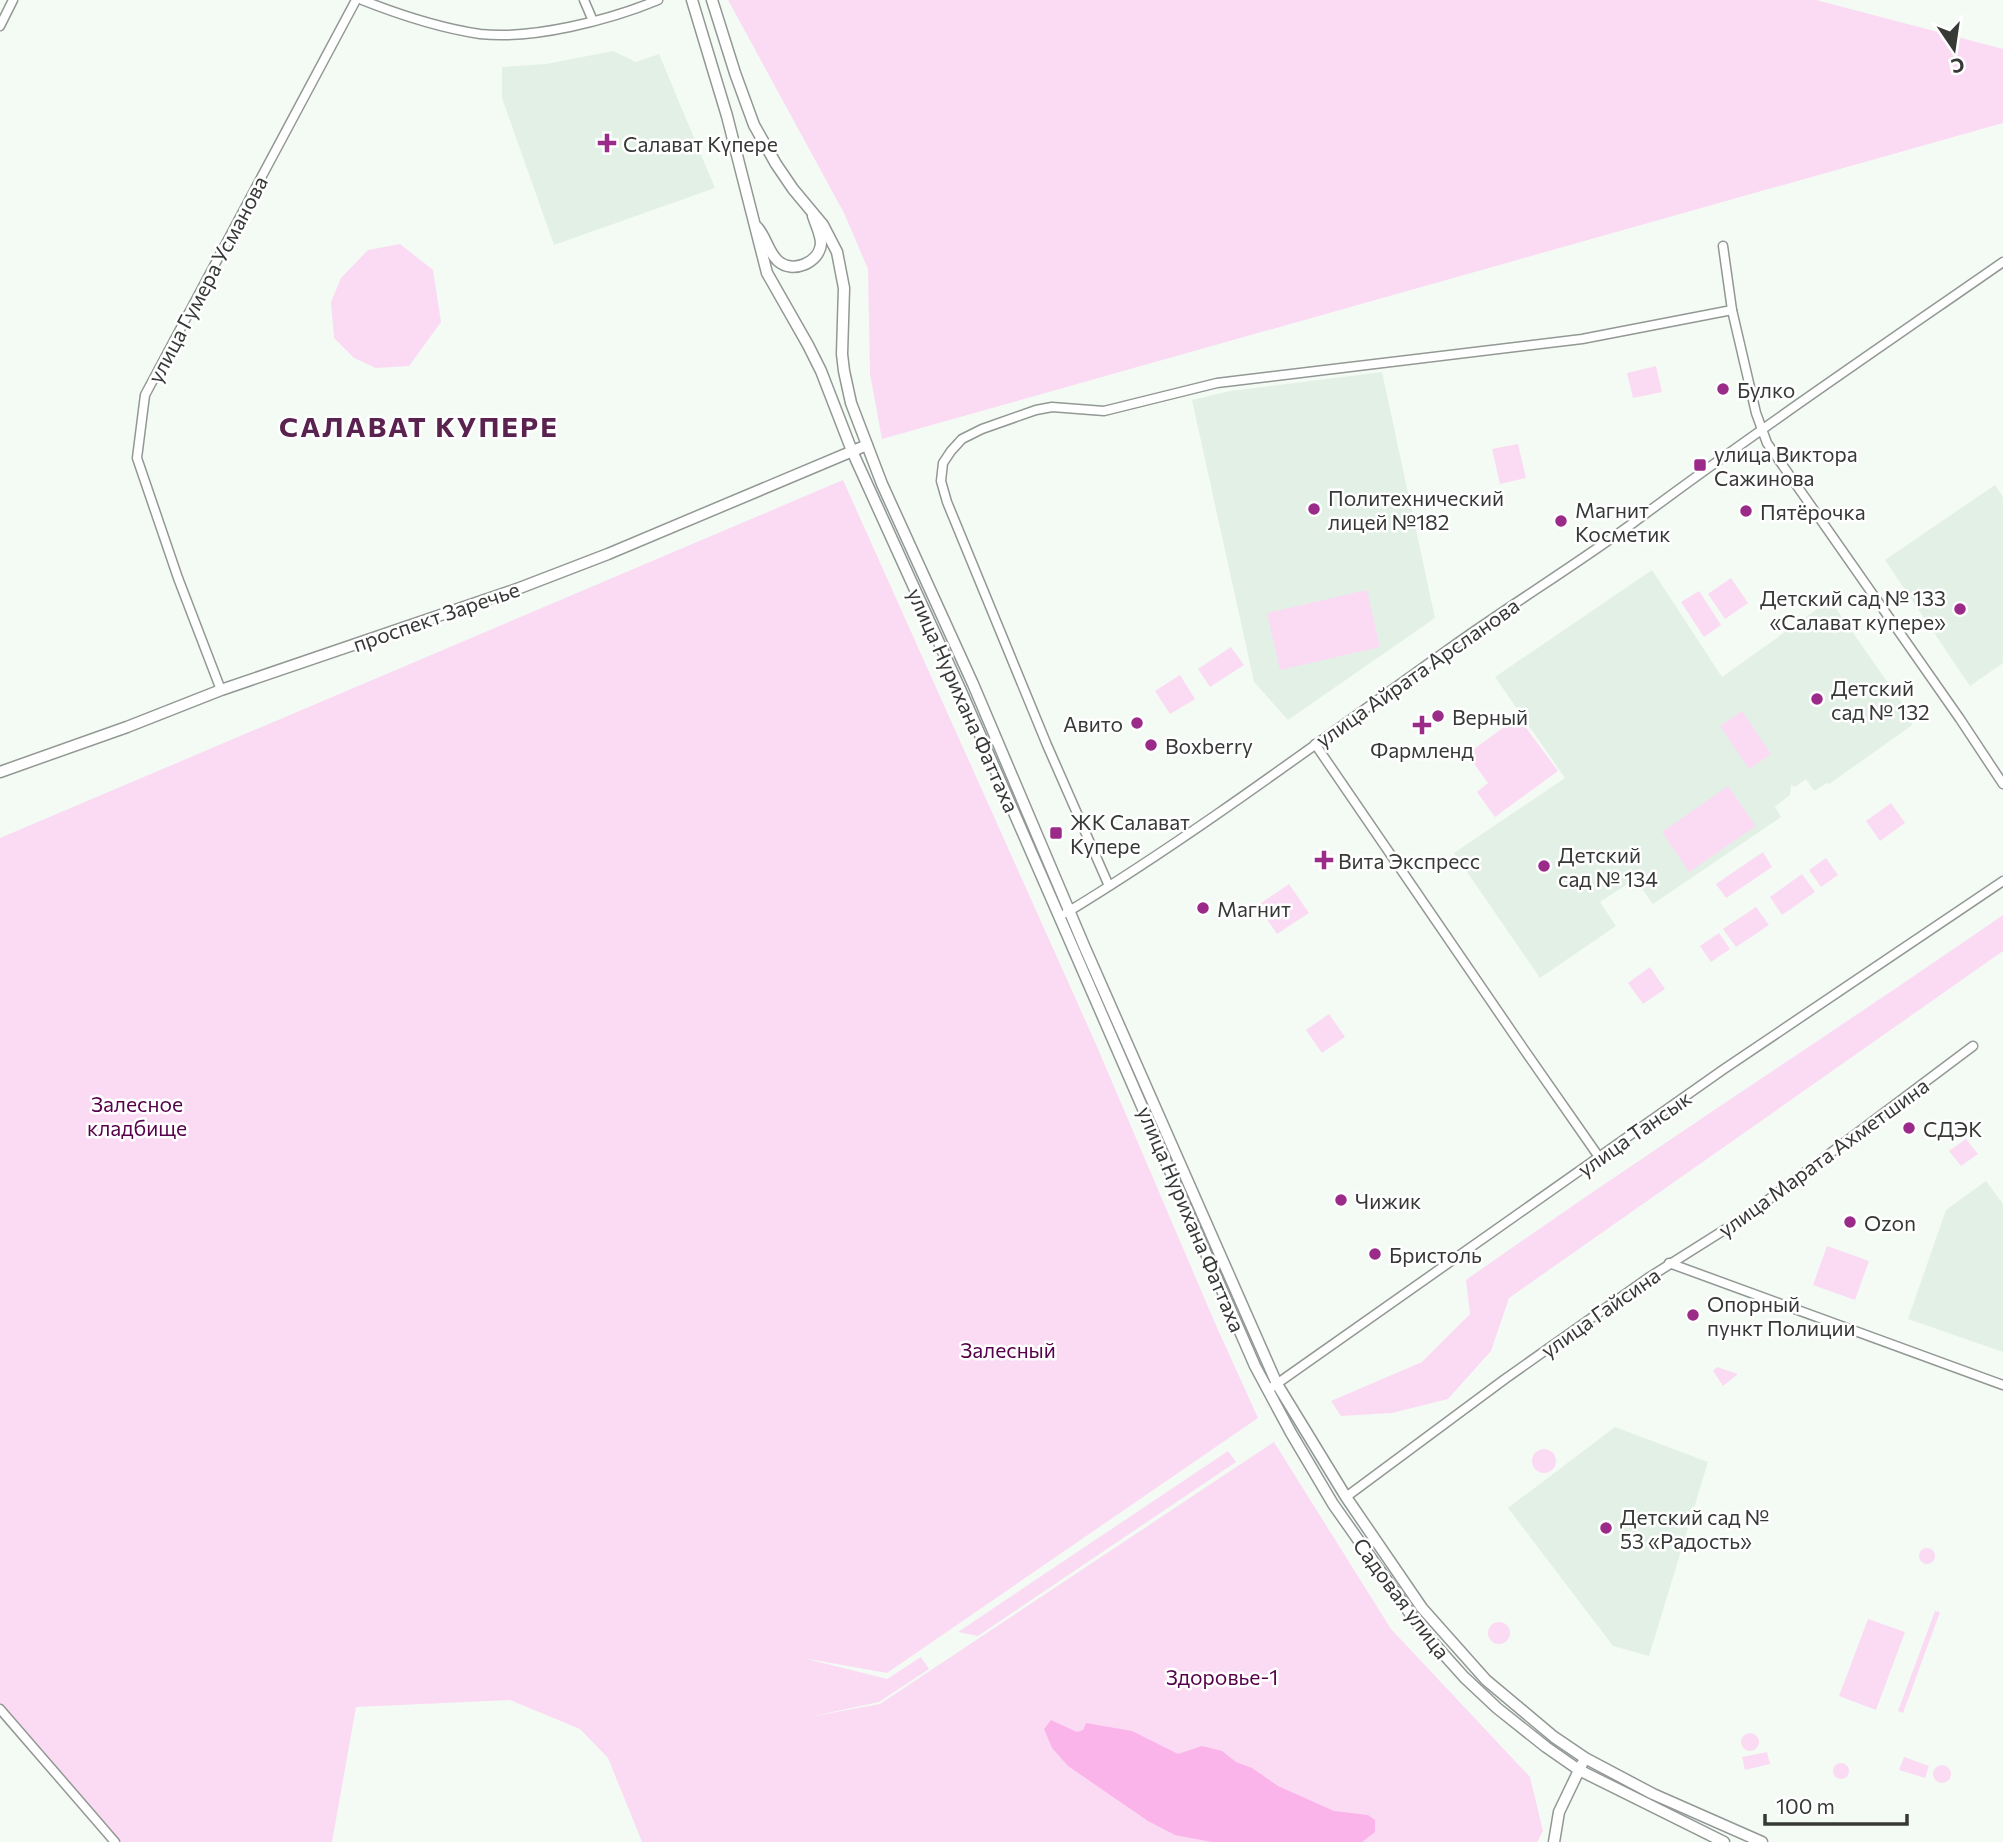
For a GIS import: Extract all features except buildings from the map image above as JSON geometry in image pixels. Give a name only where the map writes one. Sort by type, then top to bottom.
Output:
[{"type":"street","points":[[0,26],[13,0]]},
{"type":"street","name":"улица Гумера Усманова","points":[[221,690],[178,578],[137,458],[145,395],[356,0]]},
{"type":"street","points":[[362,0],[406,17],[482,34],[539,33],[593,21],[658,0]]},
{"type":"street","points":[[584,0],[593,21]]},
{"type":"street","name":"улица Нурихана Фаттаха","points":[[692,0],[727,116],[767,273],[808,345],[852,451],[961,691],[1255,1366],[1268,1390]]},
{"type":"street","name":"улица Нурихана Фаттаха","points":[[712,0],[754,125],[776,164],[831,239],[844,288],[844,372],[851,402],[867,445],[1277,1384]]},
{"type":"street","points":[[754,223],[778,261],[794,267],[813,260],[819,252],[820,237],[812,212]]},
{"type":"street","points":[[1723,246],[1732,310],[1756,413],[1767,443],[1961,719],[2003,784]]},
{"type":"street","name":"улица Айрата Арсланова","points":[[1059,917],[1109,886],[1315,744],[2003,261]]},
{"type":"street","points":[[1109,886],[1047,745],[947,502],[941,481],[943,463],[962,439],[993,425],[1052,407],[1104,411],[1217,383],[1582,339],[1732,310]]},
{"type":"street","name":"проспект Заречье","points":[[0,772],[221,690],[517,589],[608,554],[867,445]]},
{"type":"street","points":[[1315,744],[1600,1157]]},
{"type":"street","name":"улица Тансык","points":[[1268,1390],[1791,1024],[2003,881]]},
{"type":"street","name":"улица Марата Ахметшина","points":[[1669,1263],[1740,1221],[1973,1046]]},
{"type":"street","name":"улица Гайсина","points":[[1346,1497],[1505,1379],[1669,1263],[2003,1385]]},
{"type":"street","name":"Садовая улица","points":[[1277,1384],[1346,1497],[1422,1608],[1471,1665],[1554,1737],[1585,1758],[1653,1794],[1762,1842]]},
{"type":"street","name":"Садовая улица","points":[[1268,1390],[1333,1504],[1422,1629],[1464,1677],[1497,1708],[1579,1770],[1724,1842]]},
{"type":"street","points":[[0,1709],[115,1842]]},
{"type":"street","points":[[1554,1842],[1559,1812],[1585,1758]]},
{"type":"shaded area","name":"Салават Күпере","points":[[613,51],[636,62],[659,54],[715,188],[554,245],[502,98],[502,67],[546,64]]},
{"type":"shaded area","name":"Политехнический лицей №182","points":[[1382,372],[1435,618],[1288,720],[1254,682],[1192,400],[1230,391]]},
{"type":"shaded area","name":"Детский сад № 133 «Салават купере»","points":[[1995,485],[2003,497],[2003,663],[1970,686],[1885,560]]},
{"type":"shaded area","points":[[1652,570],[1722,677],[1830,600],[1914,720],[1911,726],[1829,784],[1814,791],[1806,779],[1795,787],[1791,785],[1790,795],[1775,807],[1781,817],[1653,904],[1635,879],[1600,902],[1616,926],[1540,978],[1454,853],[1565,778],[1495,677]]},
{"type":"shaded area","points":[[1986,1181],[2003,1204],[2003,1352],[1908,1319],[1946,1210]]},
{"type":"shaded area","name":"Детский сад № 53 «Радость»","points":[[1615,1427],[1708,1462],[1649,1656],[1613,1646],[1508,1508]]},
{"type":"shaded area","points":[[1051,1720],[1077,1732],[1083,1730],[1086,1723],[1132,1731],[1178,1754],[1202,1746],[1222,1751],[1278,1786],[1334,1811],[1368,1815],[1375,1820],[1375,1832],[1362,1842],[1212,1842],[1175,1835],[1148,1821],[1068,1766],[1052,1748],[1044,1729]]},
{"type":"green space","points":[[728,0],[1816,0],[2003,49],[2003,123],[882,439],[870,374],[868,269],[844,213]]},
{"type":"green space","points":[[400,244],[433,270],[441,322],[409,366],[376,368],[354,358],[334,338],[331,302],[341,278],[368,250]]},
{"type":"green space","points":[[1656,366],[1662,392],[1633,398],[1627,373]]},
{"type":"green space","points":[[1518,444],[1526,478],[1500,484],[1492,449]]},
{"type":"green space","points":[[843,480],[1095,1042],[1258,1418],[887,1673],[803,1658],[887,1679],[921,1657],[929,1669],[879,1702],[809,1717],[880,1704],[1274,1442],[1391,1629],[1530,1777],[1543,1831],[1537,1842],[642,1842],[608,1758],[580,1729],[510,1700],[356,1707],[332,1842],[119,1842],[0,1714],[0,838]]},
{"type":"green space","points":[[1731,578],[1748,603],[1725,619],[1708,594]]},
{"type":"green space","points":[[1367,590],[1380,647],[1280,670],[1267,613]]},
{"type":"green space","points":[[1699,591],[1721,625],[1704,637],[1681,602]]},
{"type":"green space","points":[[1231,647],[1244,665],[1210,687],[1198,669]]},
{"type":"green space","points":[[1180,675],[1195,699],[1170,714],[1155,691]]},
{"type":"green space","points":[[1742,711],[1771,754],[1749,769],[1720,726]]},
{"type":"green space","points":[[1518,717],[1558,771],[1495,817],[1477,792],[1488,783],[1467,754]]},
{"type":"green space","points":[[1728,786],[1756,826],[1689,872],[1662,832]]},
{"type":"green space","points":[[1891,803],[1905,823],[1880,841],[1866,821]]},
{"type":"green space","points":[[1763,852],[1772,867],[1726,898],[1716,884]]},
{"type":"green space","points":[[1826,858],[1838,875],[1821,887],[1809,870]]},
{"type":"green space","points":[[1802,874],[1815,892],[1782,915],[1770,897]]},
{"type":"green space","points":[[1289,884],[1309,913],[1277,934],[1260,909],[1261,903]]},
{"type":"green space","points":[[1756,907],[1769,925],[1736,947],[1723,929]]},
{"type":"green space","points":[[2003,915],[2003,951],[1509,1298],[1491,1351],[1448,1399],[1392,1413],[1341,1416],[1331,1401],[1422,1362],[1470,1314],[1466,1280]]},
{"type":"green space","points":[[1719,933],[1730,949],[1711,962],[1700,946]]},
{"type":"green space","points":[[1650,967],[1665,989],[1643,1004],[1628,983]]},
{"type":"green space","points":[[1329,1014],[1345,1037],[1322,1053],[1306,1030]]},
{"type":"green space","points":[[1966,1139],[1978,1154],[1961,1166],[1949,1151]]},
{"type":"green space","points":[[1827,1246],[1869,1261],[1855,1300],[1813,1285]]},
{"type":"green space","points":[[1717,1367],[1738,1374],[1723,1386],[1713,1371]]},
{"type":"green space","points":[[1544,1449],[1552,1453],[1556,1461],[1552,1469],[1544,1473],[1536,1469],[1532,1461],[1536,1453]]},
{"type":"green space","points":[[1228,1451],[1236,1462],[978,1636],[958,1632]]},
{"type":"green space","points":[[1924,1548],[1930,1548],[1935,1556],[1933,1562],[1924,1564],[1919,1559],[1919,1553]]},
{"type":"green space","points":[[1935,1611],[1940,1612],[1903,1713],[1898,1711]]},
{"type":"green space","points":[[1868,1619],[1905,1632],[1876,1710],[1839,1696]]},
{"type":"green space","points":[[1499,1622],[1509,1629],[1510,1633],[1503,1643],[1499,1644],[1489,1637],[1488,1633],[1495,1623]]},
{"type":"green space","points":[[1750,1733],[1756,1736],[1759,1742],[1756,1748],[1750,1751],[1744,1748],[1741,1742],[1744,1736]]},
{"type":"green space","points":[[1767,1752],[1770,1764],[1745,1770],[1742,1757]]},
{"type":"green space","points":[[1904,1757],[1929,1766],[1925,1778],[1899,1770]]},
{"type":"green space","points":[[1838,1763],[1844,1763],[1849,1771],[1847,1777],[1838,1779],[1833,1774],[1833,1768]]},
{"type":"green space","points":[[1942,1765],[1948,1768],[1951,1774],[1948,1780],[1942,1783],[1936,1780],[1933,1774],[1936,1768]]},
{"type":"place","name":"Салават Күпере","points":[[607,143]]},
{"type":"place","name":"Булко","points":[[1723,389]]},
{"type":"place","name":"улица Виктора Сажинова","points":[[1700,465]]},
{"type":"place","name":"Политехнический лицей №182","points":[[1314,509]]},
{"type":"place","name":"Пятёрочка","points":[[1746,511]]},
{"type":"place","name":"Магнит Косметик","points":[[1561,521]]},
{"type":"place","name":"Детский сад № 133 «Салават купере»","points":[[1960,609]]},
{"type":"place","name":"Детский сад № 132","points":[[1817,699]]},
{"type":"place","name":"Верный","points":[[1438,716]]},
{"type":"place","name":"Авито","points":[[1137,723]]},
{"type":"place","name":"Фармленд","points":[[1422,725]]},
{"type":"place","name":"Boxberry","points":[[1151,745]]},
{"type":"place","name":"ЖК Салават Купере","points":[[1056,833]]},
{"type":"place","name":"Вита Экспресс","points":[[1324,860]]},
{"type":"place","name":"Детский сад № 134","points":[[1544,866]]},
{"type":"place","name":"Магнит","points":[[1203,908]]},
{"type":"place","name":"СДЭК","points":[[1909,1128]]},
{"type":"place","name":"Чижик","points":[[1341,1200]]},
{"type":"place","name":"Ozon","points":[[1850,1222]]},
{"type":"place","name":"Бристоль","points":[[1375,1254]]},
{"type":"place","name":"Опорный пункт Полиции","points":[[1693,1315]]},
{"type":"place","name":"Детский сад № 53 «Радость»","points":[[1606,1528]]},
{"type":"district","name":"САЛАВАТ КУПЕРЕ","points":[[419,426]]},
{"type":"park label","name":"Залесное кладбище","points":[[137,1115]]},
{"type":"park label","name":"Залесный","points":[[1008,1349]]},
{"type":"park label","name":"Здоровье-1","points":[[1222,1676]]}]
